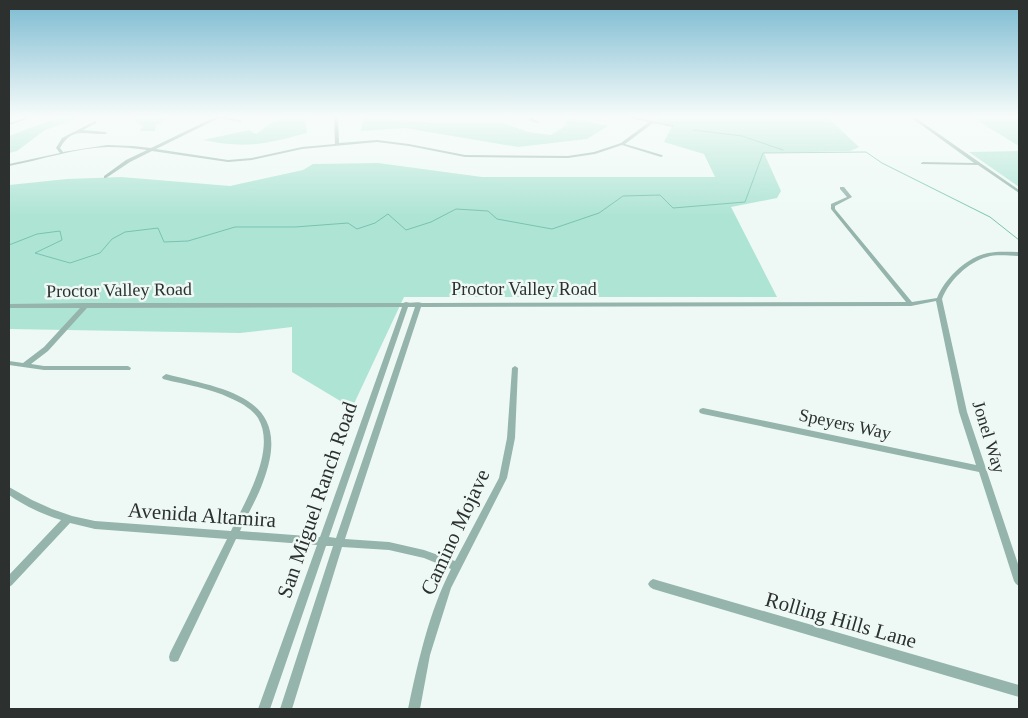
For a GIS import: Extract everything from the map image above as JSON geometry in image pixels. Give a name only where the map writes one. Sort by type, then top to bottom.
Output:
[{"type":"street","points":[[59,150],[62,153]]},
{"type":"street","points":[[9,165],[84,150]]},
{"type":"street","points":[[145,150],[211,160],[233,161],[275,155],[295,150]]},
{"type":"street","points":[[106,177],[120,166],[150,150]]},
{"type":"street","points":[[426,150],[453,155],[549,158],[589,155],[605,150]]},
{"type":"street","points":[[640,150],[661,156]]},
{"type":"street","points":[[958,150],[1019,192]]},
{"type":"street","points":[[923,163],[979,164]]},
{"type":"street","points":[[842,188],[850,197],[833,205],[833,209],[911,304]]},
{"type":"street","points":[[939,299],[940,292],[954,276],[983,257],[1019,254]]},
{"type":"street","name":"Proctor Valley Road","points":[[9,306],[911,304],[939,299]]},
{"type":"street","name":"Jonel Way","points":[[939,299],[963,412],[1019,581]]},
{"type":"street","name":"San Miguel Ranch Road","points":[[264,709],[406,304]]},
{"type":"street","name":"San Miguel Ranch Road","points":[[286,709],[418,304]]},
{"type":"street","points":[[25,365],[46,349],[86,305]]},
{"type":"street","points":[[9,364],[44,368],[128,368]]},
{"type":"street","name":"Camino Mojave","points":[[414,709],[434,622],[456,566],[503,478],[511,438],[516,368]]},
{"type":"street","points":[[166,377],[215,390],[243,400],[256,410],[265,422],[268,443],[266,462],[259,482],[174,657]]},
{"type":"street","name":"Speyers Way","points":[[703,411],[981,469]]},
{"type":"street","name":"Avenida Altamira","points":[[9,491],[25,502],[67,520],[126,529],[389,546],[424,554],[456,566]]},
{"type":"street","points":[[9,582],[67,520]]},
{"type":"street","name":"Rolling Hills Lane","points":[[653,584],[1019,691]]},
{"type":"green space","points":[[9,150],[19,150],[17,151],[9,153]]},
{"type":"green space","points":[[689,150],[853,150],[764,153],[781,191],[777,198],[731,207],[777,297],[404,297],[352,408],[292,372],[292,327],[240,333],[9,329],[9,185],[67,179],[121,177],[230,186],[303,170],[313,164],[378,163],[482,177],[715,177],[704,154]]},
{"type":"green space","points":[[1019,151],[1019,187],[969,152]]},
{"type":"waterway","points":[[9,245],[37,234],[60,231],[62,240],[35,253],[70,263],[100,253],[112,239],[125,232],[158,228],[164,242],[188,241],[235,227],[295,227],[348,223],[357,229],[375,223],[388,214],[406,230],[431,222],[456,209],[488,211],[497,219],[552,229],[599,213],[623,196],[660,195],[673,208],[745,202],[763,153],[866,152],[882,163],[990,217],[1019,240]]}]
